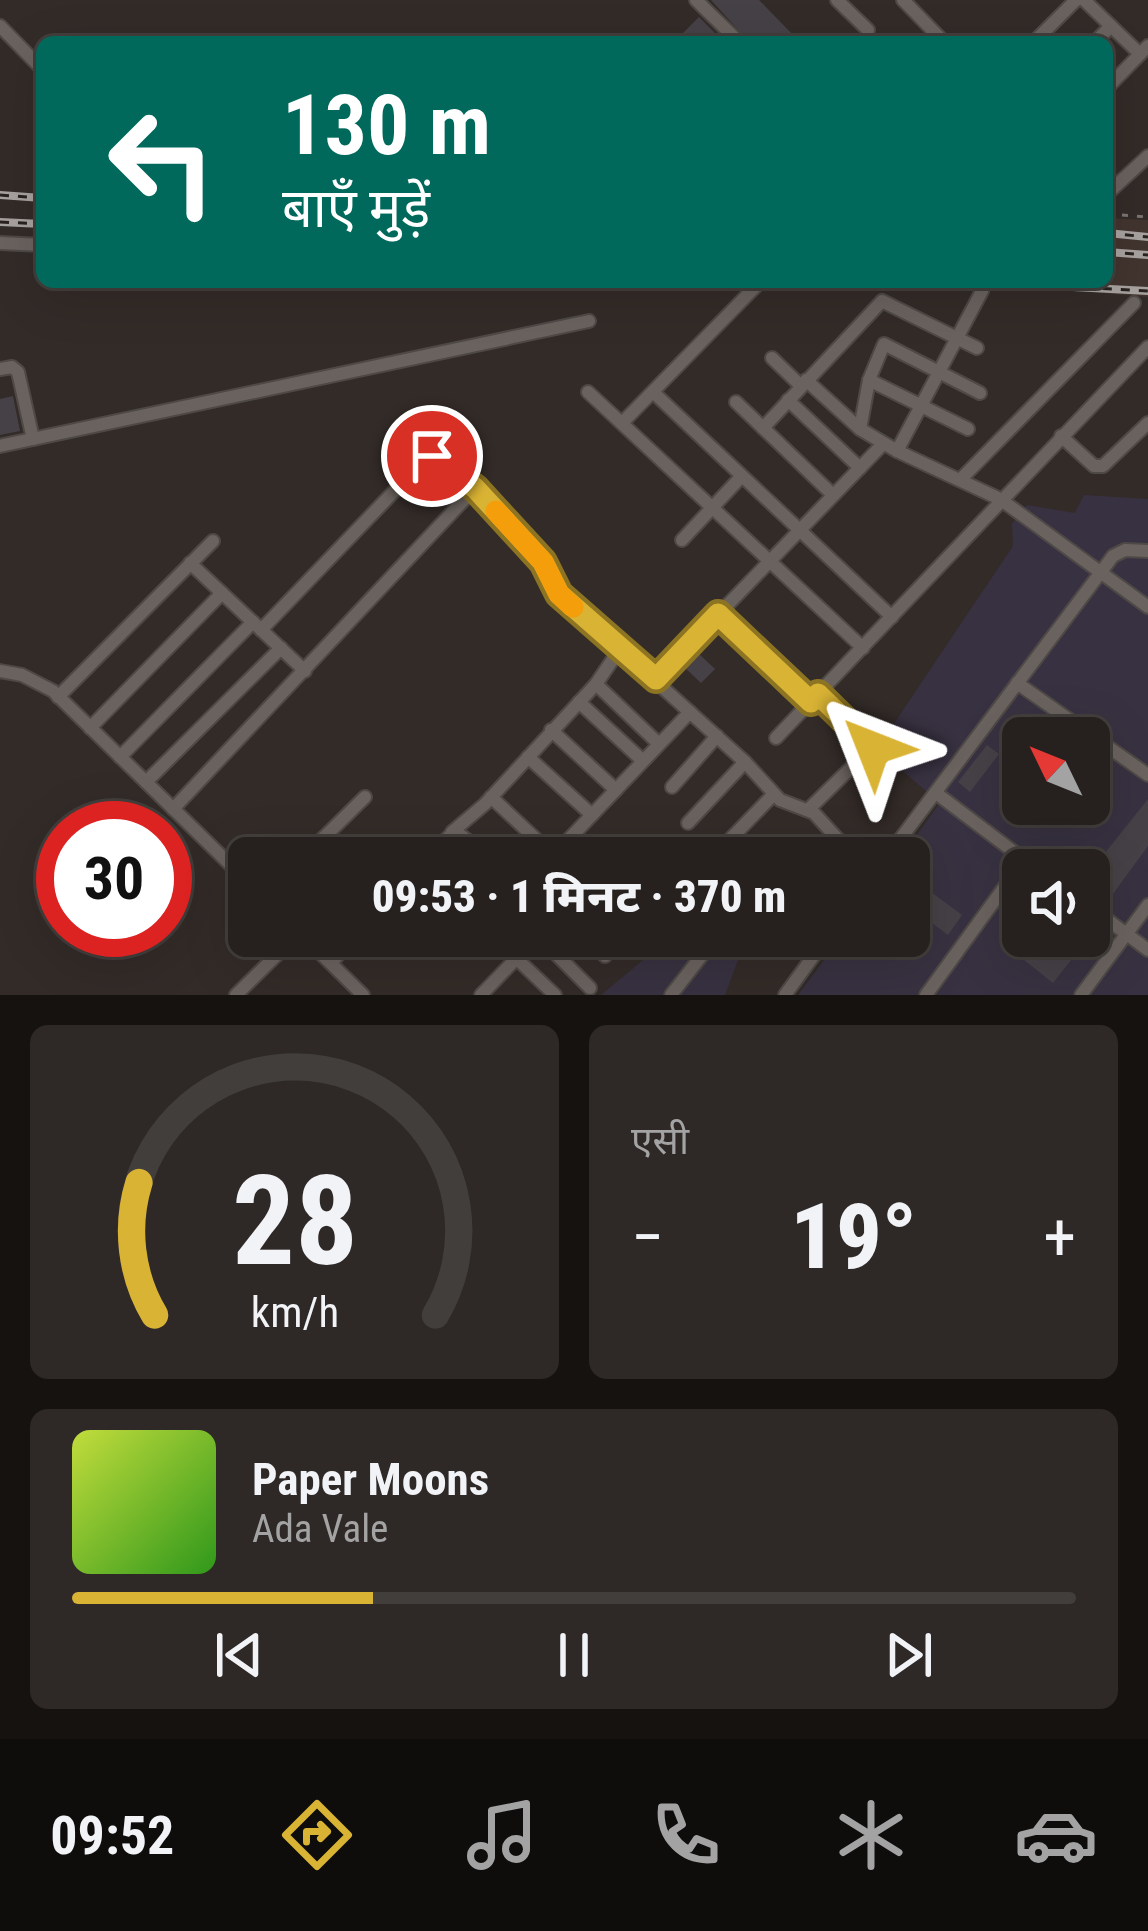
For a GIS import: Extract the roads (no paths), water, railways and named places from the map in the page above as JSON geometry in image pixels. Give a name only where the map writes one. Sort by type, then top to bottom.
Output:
[{"type":"street","points":[[696,0],[733,36]]},
{"type":"street","points":[[837,0],[868,30]]},
{"type":"street","points":[[903,0],[938,36]]},
{"type":"street","points":[[1041,36],[1080,0],[1144,50],[1113,82]]},
{"type":"street","points":[[0,26],[36,63]]},
{"type":"street","points":[[1101,36],[1111,26]]},
{"type":"street","points":[[1113,188],[1148,156]]},
{"type":"street","points":[[0,243],[36,244]]},
{"type":"street","points":[[622,423],[754,288]]},
{"type":"street","points":[[897,451],[982,291]]},
{"type":"street","points":[[763,428],[882,302],[977,348]]},
{"type":"street","points":[[960,480],[1134,303]]},
{"type":"street","points":[[0,446],[589,321]]},
{"type":"street","points":[[860,429],[868,380],[884,344],[980,393]]},
{"type":"street","points":[[776,738],[1148,347]]},
{"type":"street","points":[[772,358],[860,429],[1000,499],[1148,607]]},
{"type":"street","points":[[0,369],[12,367],[18,372],[33,439]]},
{"type":"street","points":[[868,380],[968,429]]},
{"type":"street","points":[[588,392],[863,648]]},
{"type":"street","points":[[652,392],[892,617]]},
{"type":"street","points":[[788,400],[860,468]]},
{"type":"street","points":[[736,402],[833,495]]},
{"type":"street","points":[[1061,436],[1094,466],[1103,466],[1148,423]]},
{"type":"street","points":[[656,679],[883,443]]},
{"type":"street","points":[[120,757],[427,457],[440,460],[475,488],[543,562],[559,594],[656,679],[783,802],[808,810],[834,837]]},
{"type":"street","points":[[682,541],[740,478]]},
{"type":"street","points":[[181,801],[475,488]]},
{"type":"street","points":[[58,697],[213,541]]},
{"type":"street","points":[[902,837],[1100,572],[1118,552],[1148,551]]},
{"type":"street","points":[[190,563],[305,671]]},
{"type":"street","points":[[90,728],[222,593]]},
{"type":"street","points":[[718,614],[873,748],[808,810]]},
{"type":"street","points":[[146,782],[280,648]]},
{"type":"street","points":[[447,837],[596,684],[620,650]]},
{"type":"street","points":[[0,671],[38,682],[58,697],[165,801]]},
{"type":"street","points":[[1017,682],[1148,776]]},
{"type":"street","points":[[596,684],[659,744]]},
{"type":"street","points":[[579,702],[643,761]]},
{"type":"street","points":[[571,837],[690,712]]},
{"type":"street","points":[[551,730],[616,790]]},
{"type":"street","points":[[672,787],[717,736]]},
{"type":"street","points":[[528,757],[592,815]]},
{"type":"street","points":[[688,824],[745,762]]},
{"type":"street","points":[[935,793],[1009,849]]},
{"type":"street","points":[[732,837],[774,794]]},
{"type":"street","points":[[324,837],[364,796]]},
{"type":"street","points":[[490,797],[531,837]]},
{"type":"street","points":[[192,828],[228,863]]},
{"type":"street","points":[[452,832],[465,837]]},
{"type":"street","points":[[926,995],[1002,890]]},
{"type":"street","points":[[1081,995],[1148,905]]},
{"type":"street","points":[[1110,920],[1148,950]]},
{"type":"street","points":[[236,995],[277,957]]},
{"type":"street","points":[[324,957],[359,994]]},
{"type":"street","points":[[331,963],[336,957]]},
{"type":"street","points":[[559,957],[590,988]]},
{"type":"street","points":[[670,995],[700,957]]},
{"type":"street","points":[[785,995],[813,957]]},
{"type":"street","points":[[481,995],[517,958],[555,995]]},
{"type":"railway","points":[[0,195],[36,198]]},
{"type":"railway","points":[[0,222],[36,224]]},
{"type":"railway","points":[[1113,234],[1148,237]]},
{"type":"railway","points":[[1113,252],[1148,255]]},
{"type":"railway","points":[[1091,288],[1148,291]]}]
